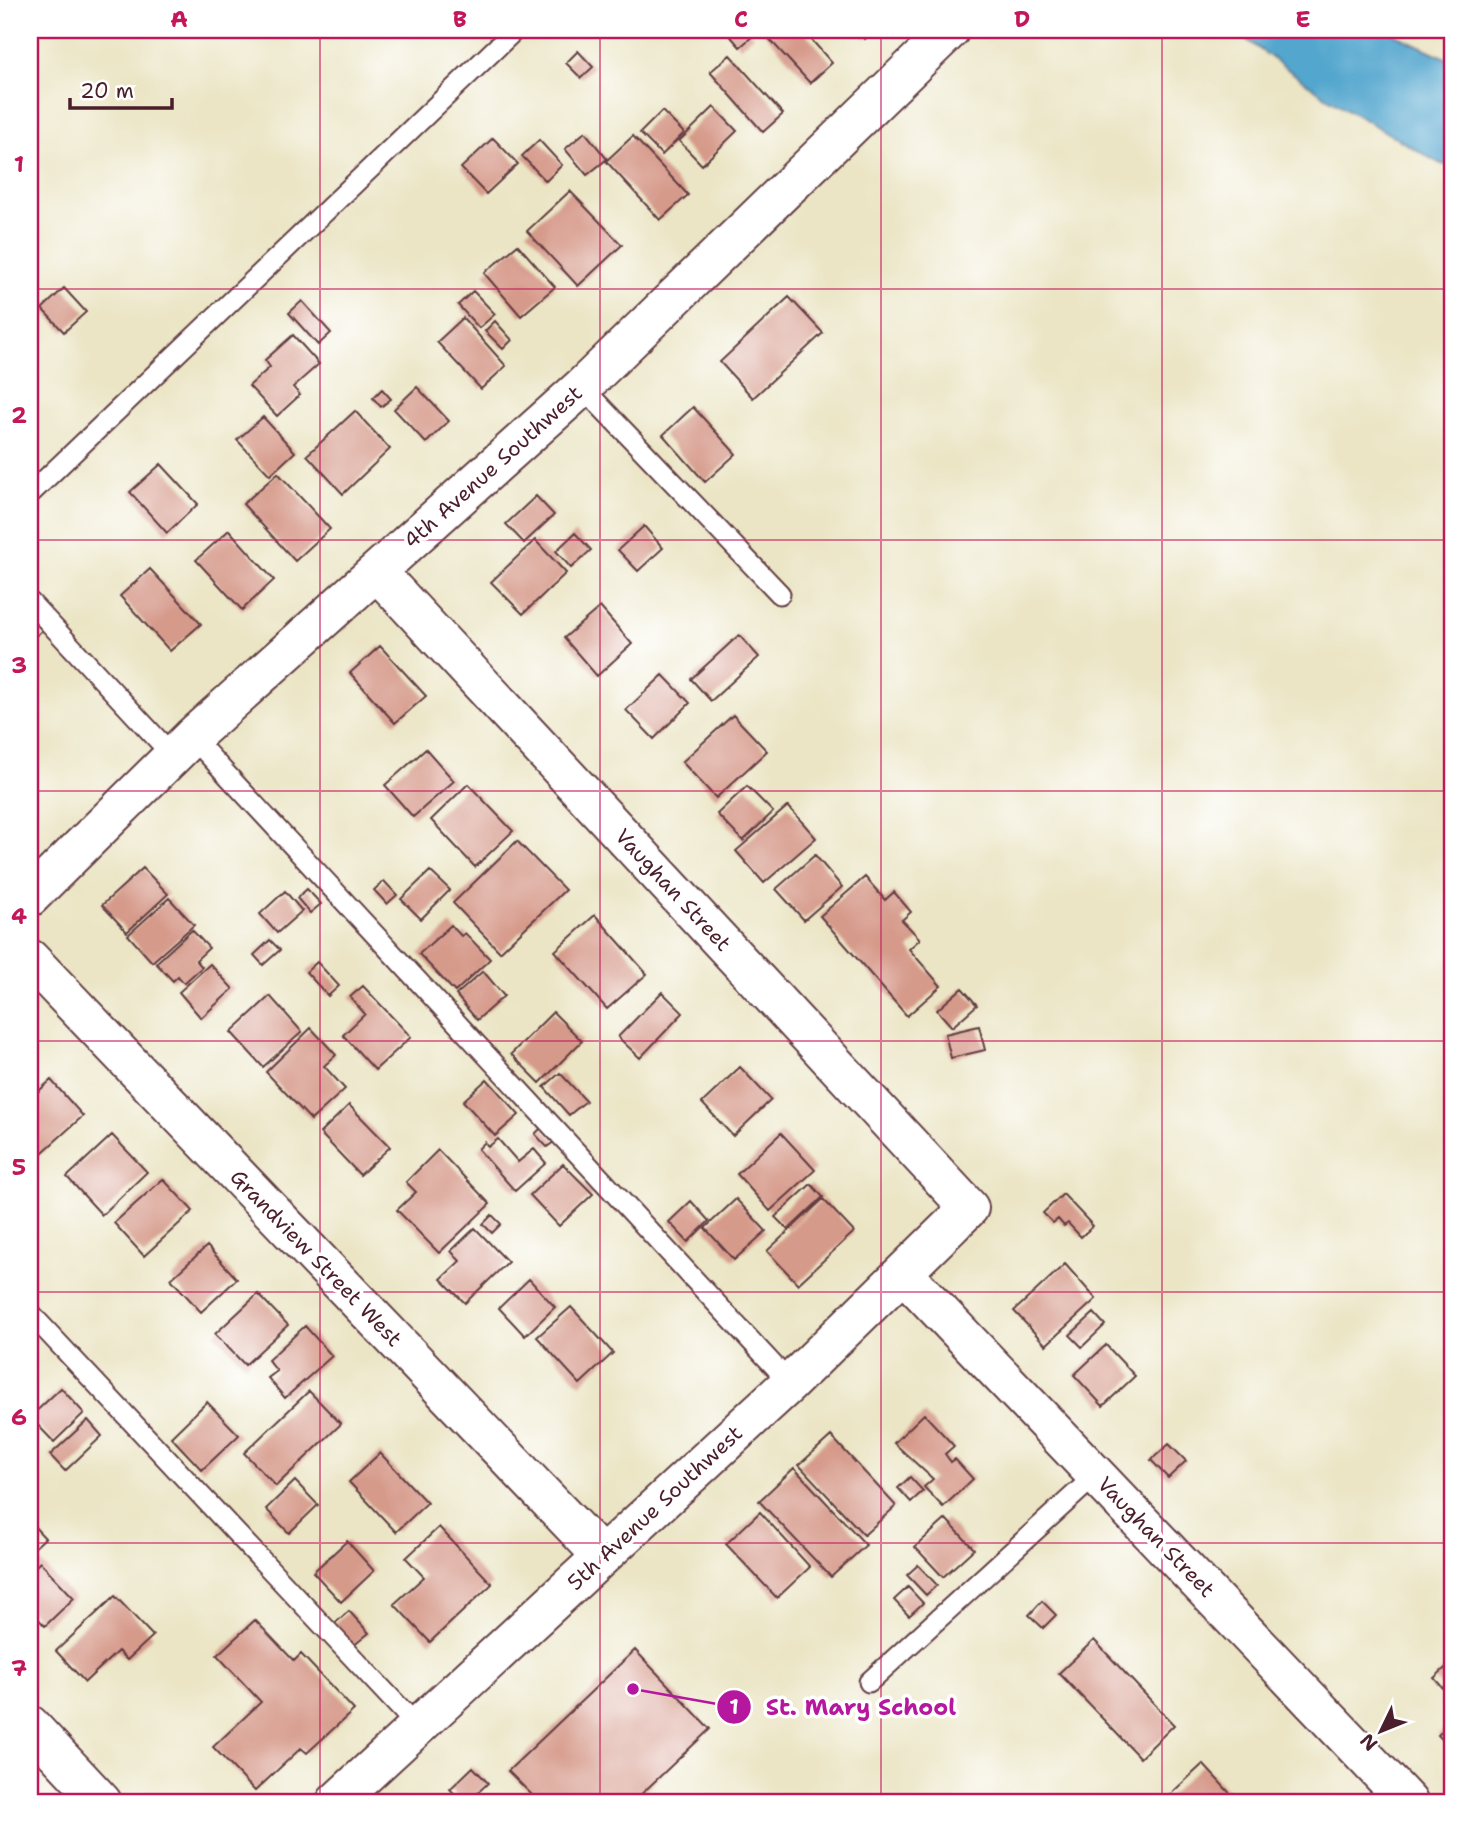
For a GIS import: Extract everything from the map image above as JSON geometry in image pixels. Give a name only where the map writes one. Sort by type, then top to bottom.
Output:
[{"type":"street","name":"4th Avenue Southwest","points":[[30,897],[182,747],[582,387],[950,30]]},
{"type":"street","name":"Vaughan Street","points":[[377,572],[969,1208]]},
{"type":"street","name":"Grandview Street West","points":[[30,959],[602,1556]]},
{"type":"street","name":"5th Avenue Southwest","points":[[336,1802],[790,1383],[969,1208]]},
{"type":"street","name":"Vaughan Street","points":[[903,1273],[1408,1802]]},
{"type":"street","points":[[30,1725],[102,1802]]},
{"type":"lane","points":[[30,494],[515,30]]},
{"type":"lane","points":[[582,387],[780,594]]},
{"type":"lane","points":[[30,602],[182,747],[790,1383]]},
{"type":"lane","points":[[30,1313],[417,1726]]},
{"type":"lane","points":[[869,1682],[1097,1475]]},
{"type":"water","points":[[1239,30],[1385,30],[1452,61],[1452,167],[1439,163],[1326,97],[1247,40]]},
{"type":"building","points":[[725,30],[748,30],[753,36],[740,47]]},
{"type":"building","points":[[761,30],[803,30],[832,63],[810,83]]},
{"type":"building","points":[[856,30],[874,30],[865,39]]},
{"type":"building","points":[[578,51],[593,67],[581,78],[566,63]]},
{"type":"building","points":[[730,55],[783,114],[763,132],[710,72]]},
{"type":"building","points":[[714,107],[737,131],[702,165],[679,141]]},
{"type":"building","points":[[662,111],[684,133],[662,155],[640,133]]},
{"type":"building","points":[[585,132],[607,159],[587,175],[565,149]]},
{"type":"building","points":[[633,136],[688,195],[660,220],[606,161]]},
{"type":"building","points":[[493,138],[518,164],[486,194],[461,168]]},
{"type":"building","points":[[539,140],[562,165],[546,181],[522,156]]},
{"type":"building","points":[[570,191],[622,245],[578,286],[527,231]]},
{"type":"building","points":[[518,245],[555,287],[521,316],[484,273]]},
{"type":"building","points":[[64,288],[86,312],[64,332],[42,309]]},
{"type":"building","points":[[473,291],[495,314],[479,328],[458,305]]},
{"type":"building","points":[[789,297],[823,333],[753,398],[720,362]]},
{"type":"building","points":[[302,301],[331,333],[318,345],[289,313]]},
{"type":"building","points":[[463,318],[506,366],[481,389],[437,342]]},
{"type":"building","points":[[495,321],[512,340],[503,349],[485,331]]},
{"type":"building","points":[[293,335],[319,364],[293,387],[300,395],[277,416],[249,386],[270,367],[265,360]]},
{"type":"building","points":[[417,387],[449,421],[426,443],[394,409]]},
{"type":"building","points":[[382,389],[391,399],[381,407],[373,398]]},
{"type":"building","points":[[693,407],[736,454],[705,482],[663,435]]},
{"type":"building","points":[[355,411],[390,449],[343,494],[307,455]]},
{"type":"building","points":[[263,417],[295,452],[270,475],[237,440]]},
{"type":"building","points":[[161,464],[198,504],[167,533],[130,492]]},
{"type":"building","points":[[278,473],[330,529],[295,561],[243,504]]},
{"type":"building","points":[[536,496],[554,515],[524,543],[506,524]]},
{"type":"building","points":[[644,526],[663,548],[638,571],[618,550]]},
{"type":"building","points":[[229,530],[274,580],[242,610],[196,560]]},
{"type":"building","points":[[575,533],[591,550],[571,568],[556,551]]},
{"type":"building","points":[[535,540],[566,573],[523,614],[491,582]]},
{"type":"building","points":[[150,569],[201,624],[170,651],[120,596]]},
{"type":"building","points":[[600,607],[632,644],[597,676],[564,638]]},
{"type":"building","points":[[32,615],[45,628],[31,640],[30,617]]},
{"type":"building","points":[[739,635],[759,657],[711,701],[691,679]]},
{"type":"building","points":[[380,646],[426,696],[395,723],[350,673]]},
{"type":"building","points":[[663,675],[690,703],[654,739],[626,710]]},
{"type":"building","points":[[733,715],[767,751],[716,798],[682,762]]},
{"type":"building","points":[[426,749],[454,781],[413,817],[385,785]]},
{"type":"building","points":[[468,784],[513,831],[475,867],[431,820]]},
{"type":"building","points":[[747,786],[773,812],[743,841],[717,814]]},
{"type":"building","points":[[788,806],[816,838],[764,883],[736,851]]},
{"type":"building","points":[[517,841],[565,890],[500,952],[453,903]]},
{"type":"building","points":[[815,855],[842,887],[804,920],[776,889]]},
{"type":"building","points":[[143,868],[168,894],[127,932],[102,905]]},
{"type":"building","points":[[430,871],[450,890],[421,919],[401,899]]},
{"type":"building","points":[[865,877],[885,900],[894,892],[911,912],[902,920],[920,939],[909,949],[941,986],[907,1016],[820,916]]},
{"type":"building","points":[[384,881],[397,895],[387,904],[374,890]]},
{"type":"building","points":[[307,889],[321,904],[310,913],[297,898]]},
{"type":"building","points":[[285,891],[302,911],[277,933],[260,914]]},
{"type":"building","points":[[169,898],[194,925],[152,962],[128,935]]},
{"type":"building","points":[[595,915],[647,974],[607,1009],[555,951]]},
{"type":"building","points":[[451,925],[461,936],[465,933],[490,959],[455,992],[419,954]]},
{"type":"building","points":[[192,930],[209,948],[196,960],[202,967],[184,983],[178,976],[173,981],[156,963]]},
{"type":"building","points":[[270,940],[280,950],[263,965],[254,955]]},
{"type":"building","points":[[317,962],[339,986],[328,996],[306,972]]},
{"type":"building","points":[[210,964],[233,989],[201,1018],[179,992]]},
{"type":"building","points":[[483,971],[504,996],[477,1020],[456,995]]},
{"type":"building","points":[[363,986],[411,1037],[375,1070],[343,1035],[365,1014],[350,997]]},
{"type":"building","points":[[962,988],[977,1005],[952,1027],[937,1010]]},
{"type":"building","points":[[662,992],[683,1013],[640,1058],[618,1037]]},
{"type":"building","points":[[270,996],[302,1032],[263,1067],[231,1032]]},
{"type":"building","points":[[553,1012],[582,1041],[540,1083],[511,1054]]},
{"type":"building","points":[[979,1026],[985,1050],[951,1058],[945,1034]]},
{"type":"building","points":[[311,1028],[336,1055],[324,1066],[345,1089],[311,1120],[266,1072]]},
{"type":"building","points":[[740,1067],[771,1100],[733,1136],[702,1103]]},
{"type":"building","points":[[560,1073],[586,1101],[569,1115],[544,1087]]},
{"type":"building","points":[[487,1079],[519,1115],[495,1136],[463,1101]]},
{"type":"building","points":[[51,1080],[83,1116],[34,1160],[30,1155],[30,1099]]},
{"type":"building","points":[[349,1105],[390,1147],[360,1175],[320,1133]]},
{"type":"building","points":[[542,1127],[555,1141],[547,1147],[535,1134]]},
{"type":"building","points":[[781,1133],[815,1170],[770,1211],[737,1174]]},
{"type":"building","points":[[112,1135],[147,1172],[102,1215],[67,1177]]},
{"type":"building","points":[[498,1139],[518,1162],[534,1149],[546,1163],[515,1191],[478,1149],[485,1142],[488,1147]]},
{"type":"building","points":[[438,1150],[490,1204],[439,1253],[397,1210],[416,1192],[406,1182]]},
{"type":"building","points":[[563,1164],[593,1194],[559,1226],[530,1195]]},
{"type":"building","points":[[163,1179],[193,1211],[144,1256],[114,1223]]},
{"type":"building","points":[[811,1184],[823,1197],[788,1230],[775,1217]]},
{"type":"building","points":[[1063,1194],[1093,1226],[1081,1237],[1068,1223],[1064,1226],[1058,1219],[1053,1223],[1043,1213]]},
{"type":"building","points":[[736,1199],[766,1231],[734,1260],[705,1228]]},
{"type":"building","points":[[823,1199],[854,1232],[798,1284],[767,1251]]},
{"type":"building","points":[[691,1201],[709,1221],[688,1242],[669,1222]]},
{"type":"building","points":[[492,1215],[501,1224],[492,1233],[483,1224]]},
{"type":"building","points":[[475,1228],[508,1262],[465,1303],[441,1279],[460,1261],[451,1251]]},
{"type":"building","points":[[207,1246],[237,1279],[201,1312],[171,1279]]},
{"type":"building","points":[[1065,1264],[1096,1299],[1046,1345],[1014,1311]]},
{"type":"building","points":[[529,1279],[555,1307],[525,1336],[499,1308]]},
{"type":"building","points":[[258,1294],[288,1325],[245,1365],[215,1334]]},
{"type":"building","points":[[571,1307],[613,1353],[580,1384],[537,1337]]},
{"type":"building","points":[[1094,1313],[1105,1325],[1082,1347],[1070,1335]]},
{"type":"building","points":[[305,1326],[332,1356],[285,1398],[268,1378],[277,1371],[268,1360]]},
{"type":"building","points":[[1106,1345],[1135,1376],[1103,1406],[1074,1375]]},
{"type":"building","points":[[61,1388],[84,1413],[54,1442],[30,1417]]},
{"type":"building","points":[[309,1391],[341,1424],[276,1486],[244,1453]]},
{"type":"building","points":[[207,1402],[239,1435],[202,1470],[171,1437]]},
{"type":"building","points":[[924,1414],[954,1446],[945,1454],[951,1462],[955,1459],[973,1479],[943,1507],[924,1487],[933,1479],[894,1443]]},
{"type":"building","points":[[88,1420],[102,1436],[65,1471],[50,1455]]},
{"type":"building","points":[[831,1436],[896,1506],[864,1535],[799,1465]]},
{"type":"building","points":[[1169,1444],[1186,1461],[1168,1478],[1151,1460]]},
{"type":"building","points":[[380,1453],[427,1503],[396,1532],[349,1482]]},
{"type":"building","points":[[794,1468],[866,1545],[831,1577],[759,1501]]},
{"type":"building","points":[[910,1477],[923,1491],[911,1502],[898,1488]]},
{"type":"building","points":[[295,1481],[318,1505],[289,1533],[266,1509]]},
{"type":"building","points":[[760,1512],[810,1567],[777,1598],[726,1544]]},
{"type":"building","points":[[946,1519],[974,1549],[943,1577],[915,1547]]},
{"type":"building","points":[[30,1522],[45,1538],[30,1552]]},
{"type":"building","points":[[439,1527],[492,1584],[430,1642],[394,1604],[424,1577],[406,1558]]},
{"type":"building","points":[[347,1541],[374,1571],[341,1602],[313,1572]]},
{"type":"building","points":[[40,1562],[74,1598],[45,1626],[30,1610],[30,1572]]},
{"type":"building","points":[[918,1565],[937,1585],[926,1595],[907,1575]]},
{"type":"building","points":[[908,1587],[923,1603],[909,1616],[894,1600]]},
{"type":"building","points":[[115,1596],[153,1636],[127,1660],[118,1651],[85,1682],[56,1651]]},
{"type":"building","points":[[1042,1601],[1056,1615],[1043,1628],[1029,1615]]},
{"type":"building","points":[[349,1611],[369,1633],[353,1646],[334,1624]]},
{"type":"building","points":[[255,1620],[294,1661],[301,1654],[354,1710],[307,1753],[301,1748],[255,1791],[213,1747],[261,1702],[217,1655]]},
{"type":"building","points":[[1094,1640],[1174,1725],[1140,1758],[1059,1673]]},
{"type":"building","points":[[635,1650],[710,1729],[633,1802],[539,1802],[508,1771]]},
{"type":"building","points":[[1452,1662],[1452,1698],[1434,1678]]},
{"type":"building","points":[[1452,1721],[1452,1750],[1438,1735]]},
{"type":"building","points":[[1203,1764],[1238,1802],[1162,1802]]},
{"type":"building","points":[[473,1767],[488,1783],[468,1802],[462,1802],[450,1789]]},
{"type":"place","name":"St. Mary School","points":[[633,1689]]}]
